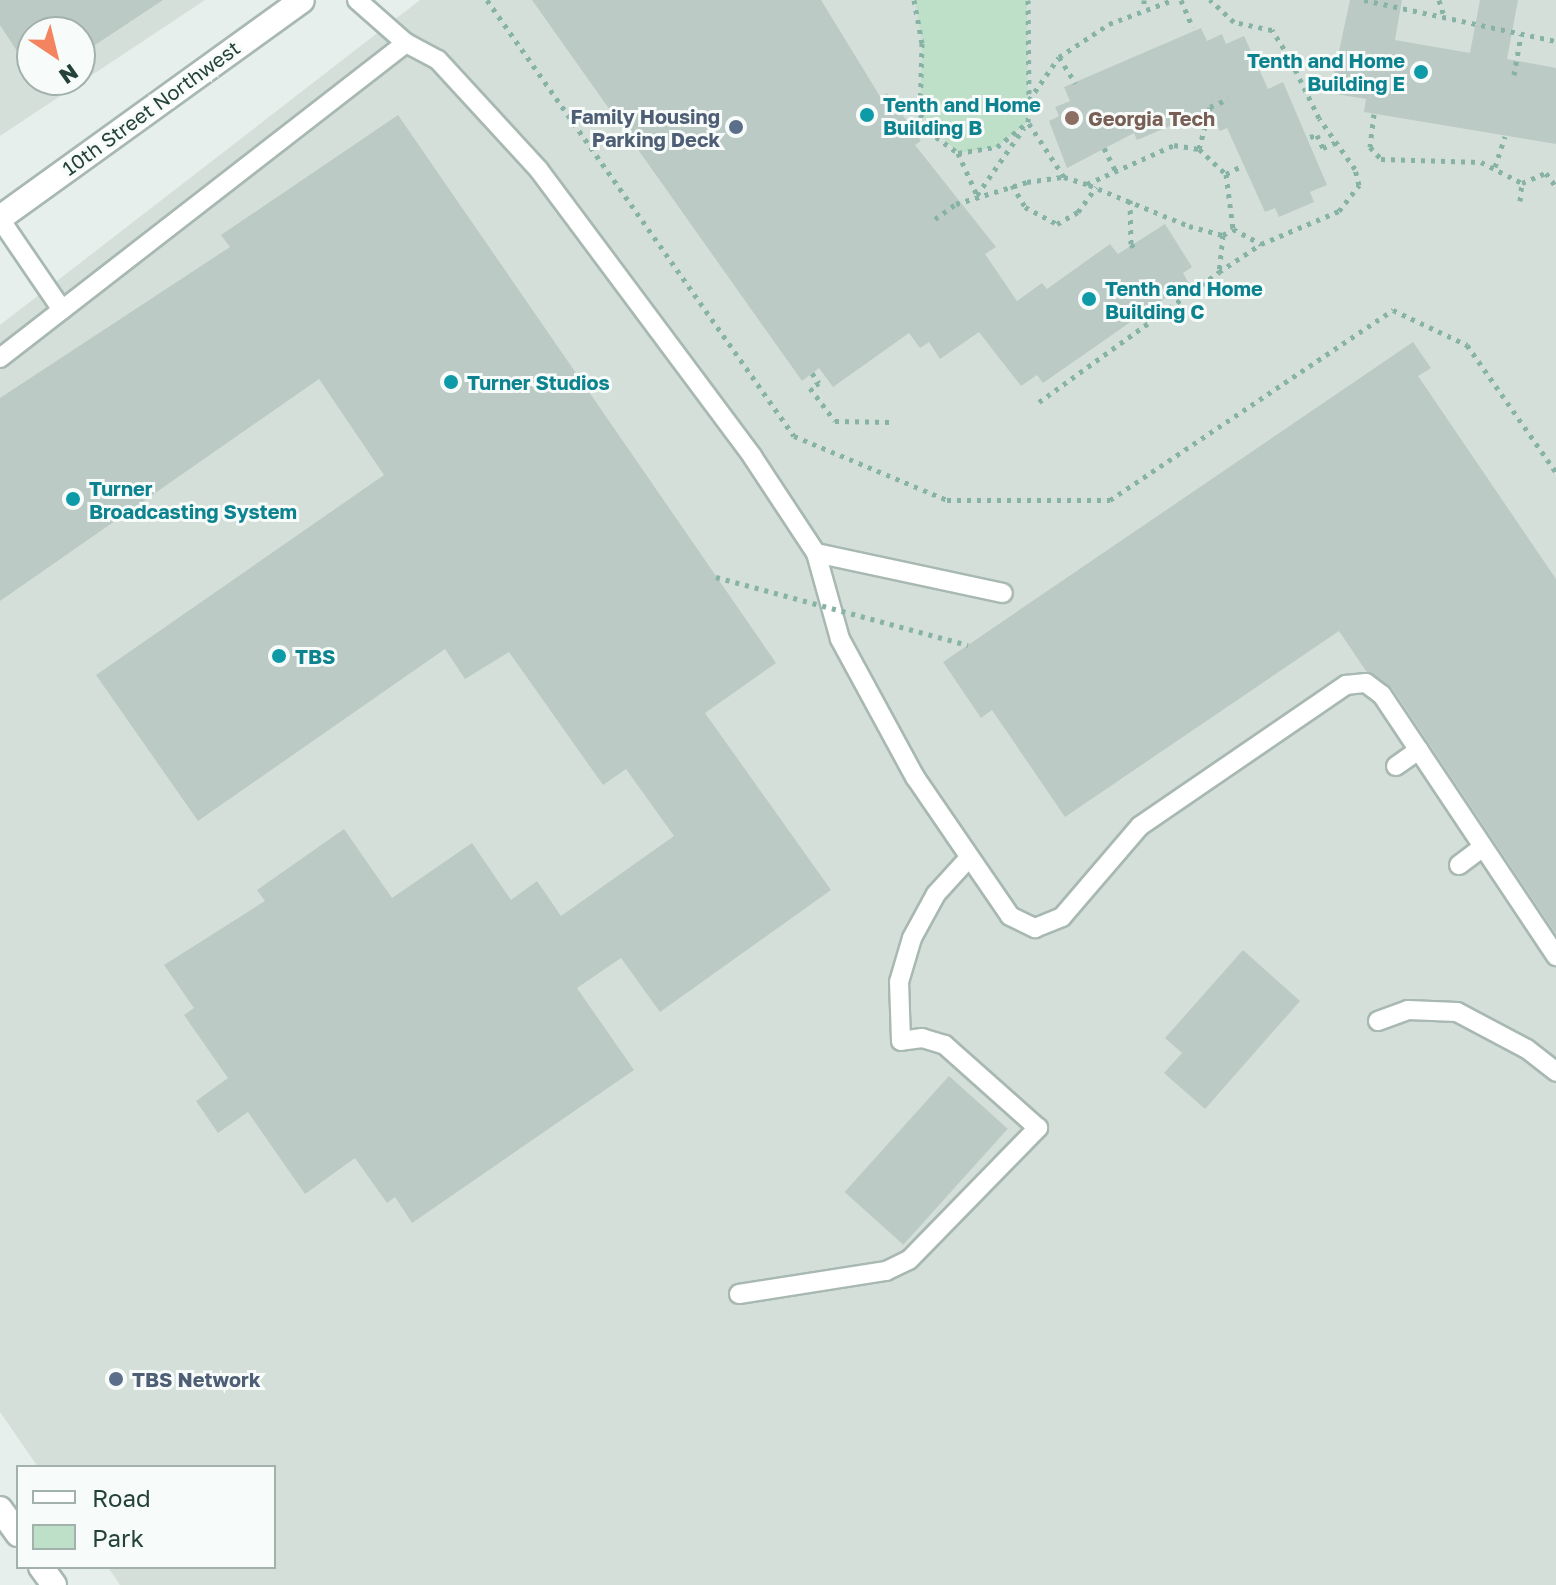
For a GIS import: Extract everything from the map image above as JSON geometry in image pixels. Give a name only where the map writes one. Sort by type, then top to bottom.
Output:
[{"type":"main road","name":"10th Street Northwest","points":[[0,219],[302,0]]},
{"type":"main road","points":[[0,1509],[16,1531]]},
{"type":"lane","points":[[357,0],[406,43],[438,60],[539,170],[752,456],[816,553],[840,639],[915,777],[968,859],[1010,916],[1026,927],[1045,927],[1062,917],[1140,826],[1346,685],[1366,683],[1382,695],[1556,956]]},
{"type":"lane","points":[[0,358],[406,43]]},
{"type":"lane","points":[[0,219],[62,310]]},
{"type":"lane","points":[[816,553],[1003,593]]},
{"type":"lane","points":[[1396,766],[1419,750]]},
{"type":"lane","points":[[1459,865],[1483,847]]},
{"type":"lane","points":[[739,1294],[886,1271],[909,1260],[1038,1128],[945,1045],[922,1038],[901,1041],[899,982],[912,938],[936,894],[968,859]]},
{"type":"lane","points":[[1378,1021],[1408,1010],[1457,1012],[1527,1049],[1556,1072]]},
{"type":"path","points":[[487,0],[794,436],[947,500],[1110,500],[1393,310],[1467,345],[1556,472]]},
{"type":"path","points":[[914,0],[922,43],[920,114],[936,137],[958,153],[977,195]]},
{"type":"path","points":[[1028,0],[1028,122],[1047,159],[1064,177]]},
{"type":"path","points":[[1144,0],[1144,9]]},
{"type":"path","points":[[1029,100],[1059,57],[1109,24],[1173,0]]},
{"type":"path","points":[[1181,0],[1193,28]]},
{"type":"path","points":[[1039,402],[1261,244],[1339,211],[1359,185],[1355,169],[1335,143],[1272,30],[1234,22],[1210,0]]},
{"type":"path","points":[[1364,0],[1556,41]]},
{"type":"path","points":[[1399,8],[1407,0]]},
{"type":"path","points":[[1439,0],[1444,16]]},
{"type":"path","points":[[1514,75],[1521,35]]},
{"type":"path","points":[[1059,57],[1075,83]]},
{"type":"path","points":[[1199,149],[1210,107],[1228,99]]},
{"type":"path","points":[[1374,114],[1370,147],[1381,159],[1443,159],[1495,167],[1522,183]]},
{"type":"path","points":[[958,153],[997,147],[1028,122]]},
{"type":"path","points":[[977,195],[1028,122]]},
{"type":"path","points":[[1310,137],[1317,135],[1323,148],[1335,143]]},
{"type":"path","points":[[1495,167],[1505,137]]},
{"type":"path","points":[[1104,148],[1116,172]]},
{"type":"path","points":[[1087,184],[1157,149],[1199,149],[1226,174],[1233,229]]},
{"type":"path","points":[[1226,174],[1242,166]]},
{"type":"path","points":[[1522,183],[1546,173],[1556,187]]},
{"type":"path","points":[[935,219],[977,195],[1012,185],[1064,177],[1223,235]]},
{"type":"path","points":[[1520,201],[1522,183]]},
{"type":"path","points":[[1012,185],[1025,207],[1057,224],[1087,204],[1096,187]]},
{"type":"path","points":[[1130,200],[1131,244],[1135,249]]},
{"type":"path","points":[[1233,229],[1261,244]]},
{"type":"path","points":[[1223,235],[1233,229]]},
{"type":"path","points":[[1219,272],[1223,235]]},
{"type":"path","points":[[812,373],[819,383],[810,388],[835,421],[892,422]]},
{"type":"path","points":[[716,577],[968,645]]},
{"type":"shaded area","points":[[0,0],[205,0],[96,72],[96,16],[16,16],[16,96],[60,96],[0,136]]},
{"type":"shaded area","points":[[420,0],[1556,0],[1556,1585],[120,1585],[109,1569],[276,1569],[276,1465],[37,1465],[0,1412],[0,325]]},
{"type":"green space","points":[[915,0],[1027,0],[1028,122],[997,147],[958,153],[920,114],[922,43]]},
{"type":"building","points":[[0,0],[163,0],[96,44],[96,16],[16,16],[16,50],[0,25]]},
{"type":"building","name":"Family Housing Parking Deck","points":[[532,0],[821,0],[881,98],[887,93],[921,141],[915,145],[996,247],[985,254],[1017,301],[1042,283],[1047,289],[1110,244],[1118,254],[1165,224],[1192,267],[1183,273],[1188,282],[1043,383],[1037,375],[1021,386],[979,332],[940,359],[929,342],[920,348],[909,333],[833,387],[819,368],[802,381]]},
{"type":"building","name":"Tenth and Home Building E","points":[[1350,0],[1402,0],[1395,40],[1470,53],[1480,0],[1518,0],[1507,59],[1556,68],[1556,144],[1364,112],[1366,99],[1330,93]]},
{"type":"building","points":[[1201,28],[1207,41],[1222,34],[1226,44],[1244,36],[1268,89],[1283,82],[1327,185],[1310,192],[1314,202],[1279,217],[1275,208],[1265,212],[1227,128],[1220,131],[1210,109],[1137,140],[1134,133],[1067,168],[1049,121],[1059,116],[1055,107],[1070,101],[1064,87]]},
{"type":"building","points":[[398,115],[776,663],[705,713],[831,890],[660,1012],[621,958],[577,988],[634,1070],[412,1223],[395,1197],[387,1203],[355,1158],[305,1194],[248,1112],[218,1133],[196,1101],[228,1078],[184,1015],[194,1008],[164,965],[265,901],[257,890],[344,829],[392,898],[472,843],[511,900],[537,881],[561,916],[674,836],[626,769],[603,785],[509,652],[465,679],[445,649],[198,821],[96,675],[384,475],[319,379],[0,601],[0,398],[230,247],[221,235]]},
{"type":"building","points":[[1413,342],[1431,368],[1418,376],[1556,579],[1556,934],[1392,688],[1366,671],[1339,631],[1065,817],[992,710],[981,718],[943,662]]},
{"type":"building","points":[[1243,950],[1300,1001],[1205,1109],[1164,1073],[1182,1053],[1165,1038]]},
{"type":"building","points":[[949,1076],[1008,1129],[903,1245],[845,1192]]},
{"type":"place","name":"Tenth and Home Building E","points":[[1421,72]]},
{"type":"place","name":"Tenth and Home Building B","points":[[867,115]]},
{"type":"place","name":"Georgia Tech","points":[[1072,118]]},
{"type":"place","name":"Family Housing Parking Deck","points":[[736,127]]},
{"type":"place","name":"Tenth and Home Building C","points":[[1089,299]]},
{"type":"place","name":"Turner Studios","points":[[451,382]]},
{"type":"place","name":"Turner Broadcasting System","points":[[73,499]]},
{"type":"place","name":"TBS","points":[[279,656]]},
{"type":"place","name":"TBS Network","points":[[116,1379]]}]
